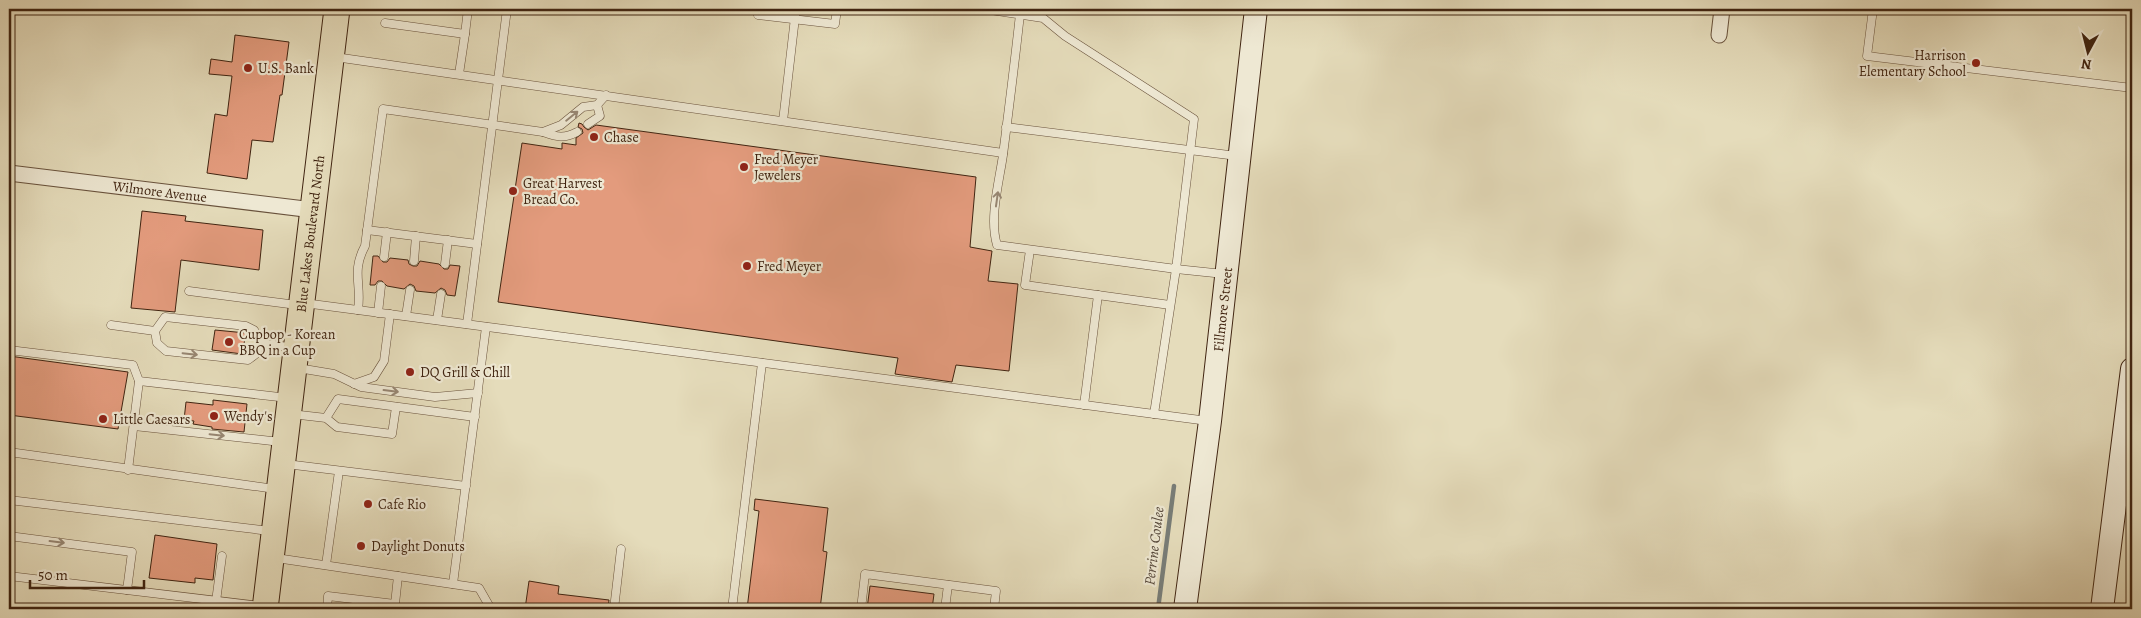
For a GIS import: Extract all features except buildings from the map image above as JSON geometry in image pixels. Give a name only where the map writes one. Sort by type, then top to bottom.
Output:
[{"type":"main road","name":"Blue Lakes Boulevard North","points":[[265,608],[337,9]]},
{"type":"street","points":[[1719,34],[1722,9]]},
{"type":"street","name":"Fillmore Street","points":[[1185,609],[1210,421],[1253,10]]},
{"type":"street","name":"Wilmore Avenue","points":[[9,173],[313,210]]},
{"type":"street","points":[[2102,609],[2127,454],[2132,369]]},
{"type":"lane","points":[[459,74],[468,9]]},
{"type":"lane","points":[[467,324],[507,9]]},
{"type":"lane","points":[[759,9],[758,15],[835,24],[837,9]]},
{"type":"lane","points":[[783,121],[796,9]]},
{"type":"lane","points":[[984,9],[1021,12],[1043,18],[1065,36],[1194,119],[1176,269],[1154,414]]},
{"type":"lane","points":[[1873,9],[1867,56],[2132,88]]},
{"type":"lane","points":[[1021,12],[993,232],[997,245],[1226,275]]},
{"type":"lane","points":[[385,23],[464,34]]},
{"type":"lane","points":[[331,56],[1003,153]]},
{"type":"lane","points":[[543,132],[561,125],[583,107],[597,105],[606,95]]},
{"type":"lane","points":[[588,124],[600,116],[597,105]]},
{"type":"lane","points":[[358,310],[360,294],[356,283],[359,258],[365,246],[383,108],[493,123],[543,132],[557,137],[568,138],[577,132]]},
{"type":"lane","points":[[1006,127],[1239,157]]},
{"type":"lane","points":[[367,230],[477,244]]},
{"type":"lane","points":[[384,257],[387,232]]},
{"type":"lane","points":[[414,261],[416,236]]},
{"type":"lane","points":[[445,264],[448,240]]},
{"type":"lane","points":[[1030,250],[1026,285],[1170,305]]},
{"type":"lane","points":[[378,313],[381,286]]},
{"type":"lane","points":[[406,316],[410,290]]},
{"type":"lane","points":[[189,291],[406,316],[1210,421]]},
{"type":"lane","points":[[437,320],[441,294]]},
{"type":"lane","points":[[1084,405],[1098,295]]},
{"type":"lane","points":[[354,384],[374,377],[384,361],[390,314]]},
{"type":"lane","points":[[261,343],[256,354],[248,360],[166,351],[157,343],[155,331],[164,317],[246,326],[254,330],[261,343],[361,387],[435,397],[478,393]]},
{"type":"lane","points":[[111,325],[155,331]]},
{"type":"lane","points":[[453,584],[486,327]]},
{"type":"lane","points":[[9,350],[133,365],[139,381],[128,470]]},
{"type":"lane","points":[[732,609],[762,363]]},
{"type":"lane","points":[[139,381],[289,406],[326,418],[336,427],[392,434],[396,407]]},
{"type":"lane","points":[[326,418],[338,400],[475,417]]},
{"type":"lane","points":[[134,426],[284,453],[339,471],[466,486]]},
{"type":"lane","points":[[9,452],[280,490]]},
{"type":"lane","points":[[326,566],[339,471]]},
{"type":"lane","points":[[9,500],[274,532]]},
{"type":"lane","points":[[9,536],[132,552],[127,590]]},
{"type":"lane","points":[[614,609],[621,549]]},
{"type":"lane","points":[[215,605],[222,556]]},
{"type":"lane","points":[[271,558],[479,588],[491,609]]},
{"type":"lane","points":[[861,609],[866,574],[996,592],[994,609]]},
{"type":"lane","points":[[9,576],[127,590],[215,605],[265,608]]},
{"type":"lane","points":[[327,609],[328,596],[394,607],[398,576]]},
{"type":"lane","points":[[944,609],[948,585]]},
{"type":"waterway","name":"Perrine Coulee","points":[[1158,609],[1174,486]]},
{"type":"place","name":"Harrison Elementary School","points":[[1976,63]]},
{"type":"place","name":"U.S. Bank","points":[[248,68]]},
{"type":"place","name":"Chase","points":[[594,137]]},
{"type":"place","name":"Fred Meyer Jewelers","points":[[744,167]]},
{"type":"place","name":"Great Harvest Bread Co.","points":[[513,191]]},
{"type":"place","name":"Fred Meyer","points":[[747,266]]},
{"type":"place","name":"Cupbop - Korean BBQ in a Cup","points":[[229,342]]},
{"type":"place","name":"DQ Grill & Chill","points":[[410,372]]},
{"type":"place","name":"Wendy's","points":[[214,416]]},
{"type":"place","name":"Little Caesars","points":[[103,419]]},
{"type":"place","name":"Cafe Rio","points":[[368,504]]},
{"type":"place","name":"Daylight Donuts","points":[[361,546]]}]
